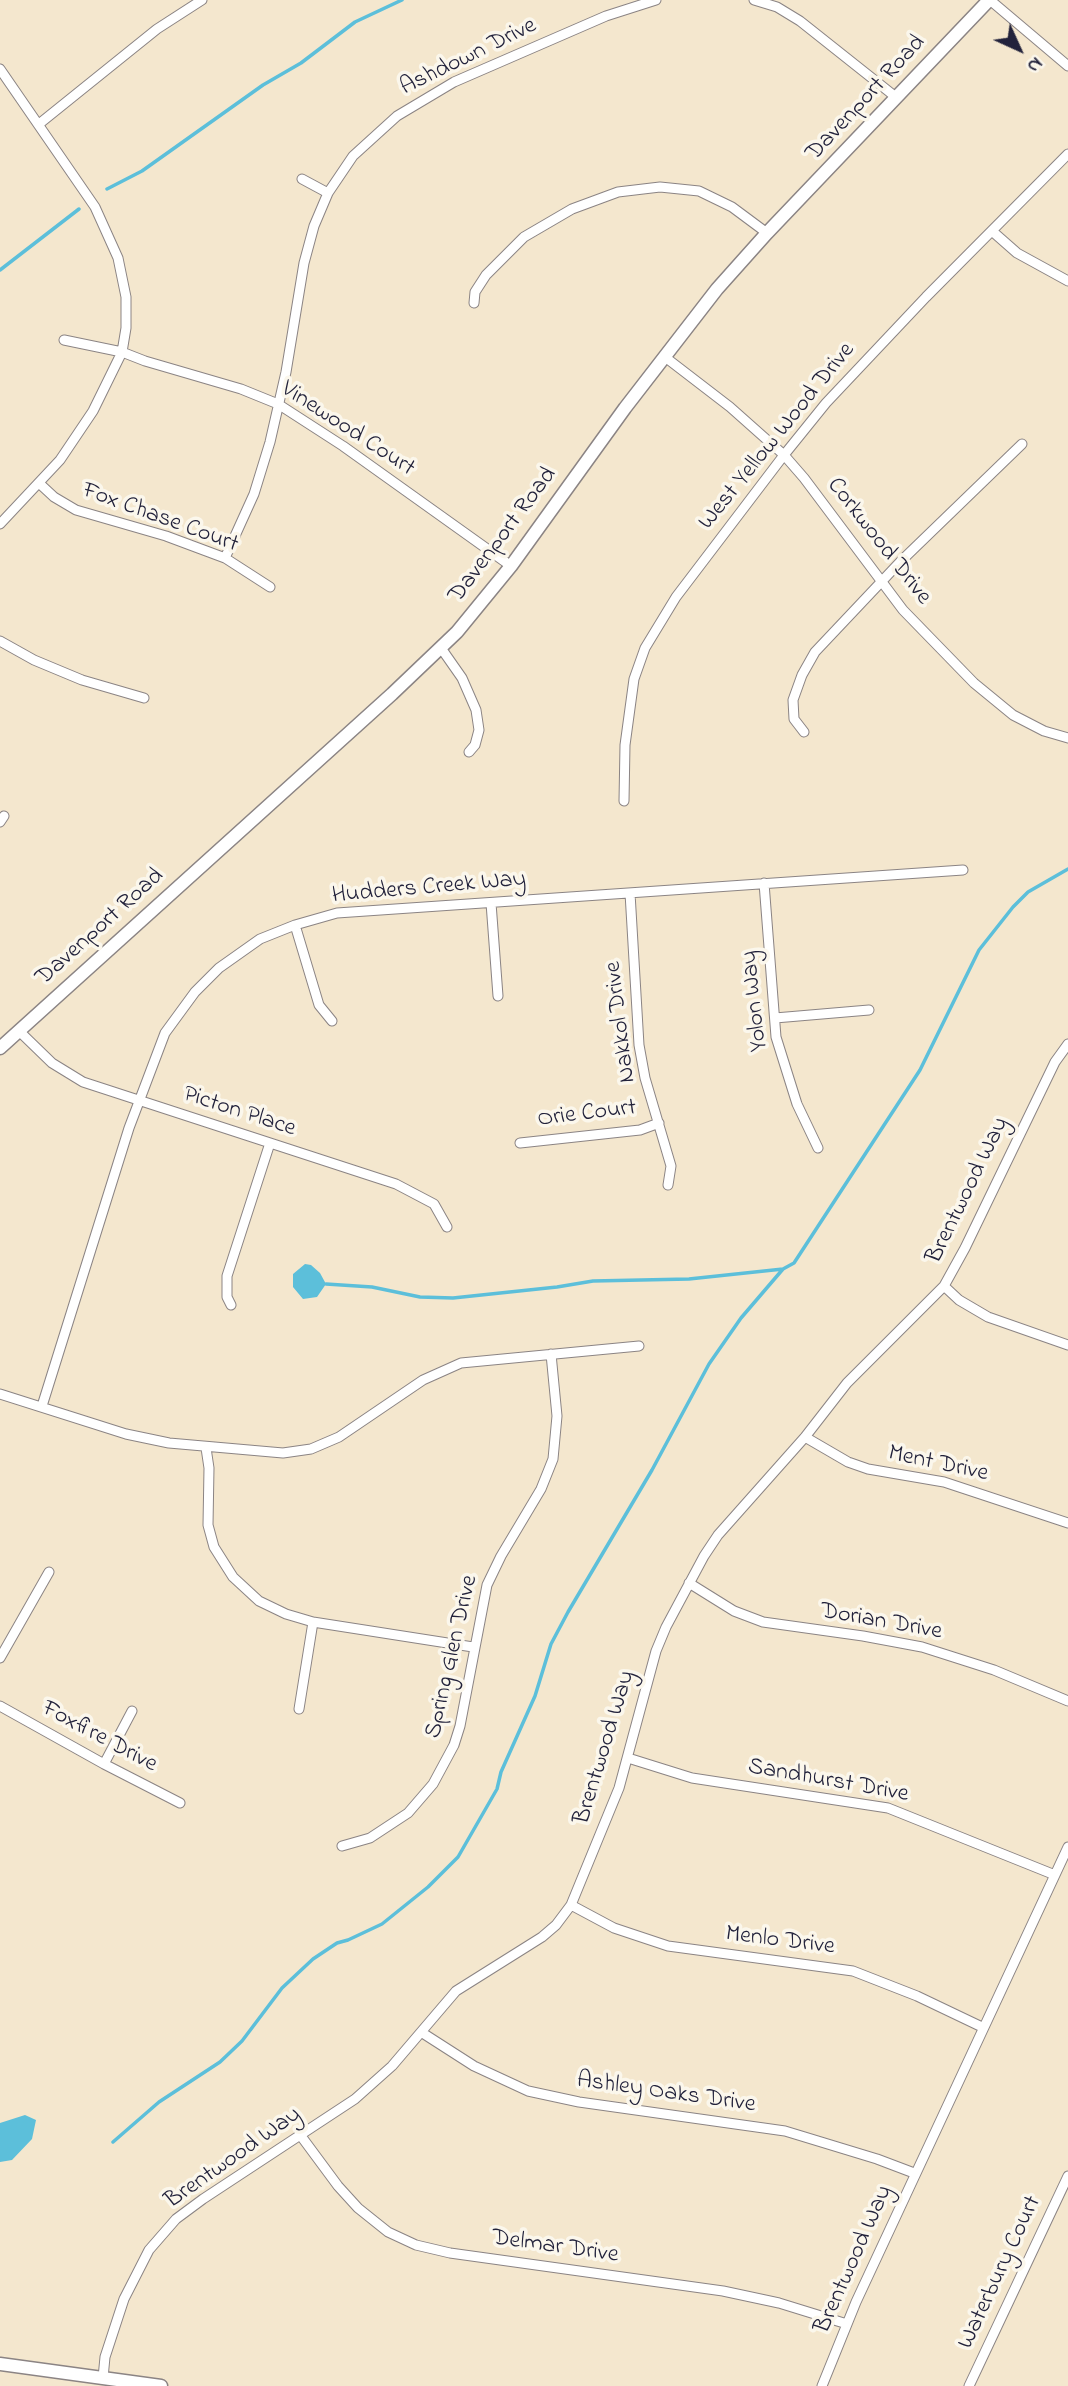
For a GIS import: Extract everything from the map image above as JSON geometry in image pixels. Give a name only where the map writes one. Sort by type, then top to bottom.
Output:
[{"type":"street","points":[[39,124],[158,29],[202,0]]},
{"type":"street","name":"Ashdown Drive","points":[[225,558],[254,494],[270,442],[304,263],[314,226],[328,193],[353,156],[397,116],[427,96],[606,16],[656,0]]},
{"type":"street","points":[[754,0],[777,8],[800,21],[897,98]]},
{"type":"street","points":[[990,0],[1068,66]]},
{"type":"street","name":"Davenport Road","points":[[0,1048],[441,648],[511,566],[717,289],[767,233],[990,0]]},
{"type":"street","points":[[0,69],[95,207],[118,258],[126,297],[126,328],[122,352],[93,411],[60,460],[0,524]]},
{"type":"street","name":"West Yellow Wood Drive","points":[[624,801],[628,715],[634,679],[645,648],[676,597],[784,455],[871,354],[1068,154]]},
{"type":"street","points":[[302,179],[328,193]]},
{"type":"street","points":[[474,303],[475,292],[486,275],[524,237],[572,209],[618,192],[660,187],[699,191],[732,207],[767,233]]},
{"type":"street","points":[[992,231],[1017,253],[1068,281]]},
{"type":"street","name":"Vinewood Court","points":[[64,340],[122,352],[241,389],[278,404],[343,446],[511,566]]},
{"type":"street","name":"Corkwood Drive","points":[[665,357],[730,407],[784,455],[903,610],[992,699],[1027,723],[1068,738]]},
{"type":"street","points":[[804,732],[794,719],[793,700],[807,665],[825,639],[1022,444]]},
{"type":"street","name":"Fox Chase Court","points":[[40,484],[54,497],[76,510],[166,536],[225,558],[270,587]]},
{"type":"street","points":[[0,641],[34,660],[82,680],[144,698]]},
{"type":"street","points":[[441,648],[462,678],[476,710],[477,739],[469,752]]},
{"type":"street","name":"Hudders Creek Way","points":[[42,1406],[138,1102],[165,1033],[195,992],[219,968],[251,944],[295,925],[337,913],[964,870]]},
{"type":"street","name":"Yolon Way","points":[[764,883],[775,1018],[782,1061],[797,1104],[818,1149]]},
{"type":"street","name":"Nakkol Drive","points":[[630,893],[639,1045],[645,1078],[671,1166],[668,1185]]},
{"type":"street","points":[[492,902],[498,996]]},
{"type":"street","points":[[295,925],[319,1005],[332,1021]]},
{"type":"street","points":[[775,1018],[869,1010]]},
{"type":"street","name":"Picton Place","points":[[19,1031],[70,1076],[96,1088],[370,1174],[422,1196],[438,1207],[447,1227]]},
{"type":"street","name":"Brentwood Way","points":[[103,2378],[105,2357],[124,2299],[149,2250],[176,2219],[375,2083],[456,1991],[542,1937],[556,1925],[571,1905],[619,1788],[656,1651],[689,1583],[718,1535],[805,1437],[847,1383],[944,1286],[1055,1062],[1068,1044]]},
{"type":"street","name":"Orie Court","points":[[520,1143],[640,1130],[659,1123]]},
{"type":"street","points":[[231,1304],[227,1297],[227,1276],[270,1143]]},
{"type":"street","points":[[944,1286],[959,1300],[988,1317],[1068,1345]]},
{"type":"street","points":[[0,1394],[126,1434],[206,1448],[272,1453],[311,1449],[340,1437],[423,1380],[450,1366],[474,1360],[639,1346]]},
{"type":"street","name":"Spring Glen Drive","points":[[342,1846],[370,1838],[393,1824],[421,1800],[454,1745],[460,1726],[483,1597],[491,1575],[541,1489],[553,1459],[557,1416],[551,1354]]},
{"type":"street","name":"Ment Drive","points":[[805,1437],[848,1462],[869,1469],[944,1482],[1068,1523]]},
{"type":"street","points":[[206,1448],[209,1468],[208,1525],[214,1547],[222,1563],[242,1587],[260,1601],[286,1614],[313,1622],[473,1647]]},
{"type":"street","points":[[0,1658],[49,1572]]},
{"type":"street","name":"Dorian Drive","points":[[689,1583],[734,1611],[763,1622],[922,1647],[994,1670],[1068,1701]]},
{"type":"street","points":[[299,1709],[313,1622]]},
{"type":"street","name":"Foxfire Drive","points":[[0,1706],[180,1803]]},
{"type":"street","points":[[104,1764],[132,1711]]},
{"type":"street","name":"Sandhurst Drive","points":[[628,1758],[692,1778],[888,1808],[1055,1875]]},
{"type":"street","name":"Brentwood Way","points":[[822,2386],[914,2173],[1068,1847]]},
{"type":"street","name":"Menlo Drive","points":[[571,1905],[614,1928],[668,1946],[853,1971],[917,1996],[982,2027]]},
{"type":"street","name":"Ashley Oaks Drive","points":[[421,2032],[474,2066],[528,2091],[579,2102],[785,2131],[914,2173]]},
{"type":"street","name":"Delmar Drive","points":[[301,2136],[358,2208],[388,2232],[416,2245],[450,2253],[723,2291],[779,2303],[847,2325]]},
{"type":"street","name":"Waterbury Court","points":[[970,2386],[1068,2176]]},
{"type":"street","points":[[0,2364],[161,2386]]},
{"type":"water","points":[[305,1264],[311,1265],[320,1273],[326,1284],[317,1297],[303,1299],[293,1287],[293,1274]]},
{"type":"water","points":[[25,2115],[36,2120],[32,2139],[12,2160],[0,2162],[0,2123]]},
{"type":"waterway","points":[[107,189],[142,171],[263,85],[301,63],[355,22],[402,0]]},
{"type":"waterway","points":[[0,270],[79,209]]},
{"type":"waterway","points":[[326,1284],[372,1287],[420,1297],[453,1298],[593,1281],[689,1279],[783,1269],[794,1263],[920,1070],[979,950],[1028,892],[1068,869]]},
{"type":"waterway","points":[[113,2142],[159,2102],[220,2062],[242,2041],[282,1988],[313,1959],[337,1943],[382,1924],[428,1887],[458,1857],[497,1789],[501,1772],[535,1696],[551,1644],[568,1612],[652,1470],[709,1364],[741,1318],[783,1269]]}]
